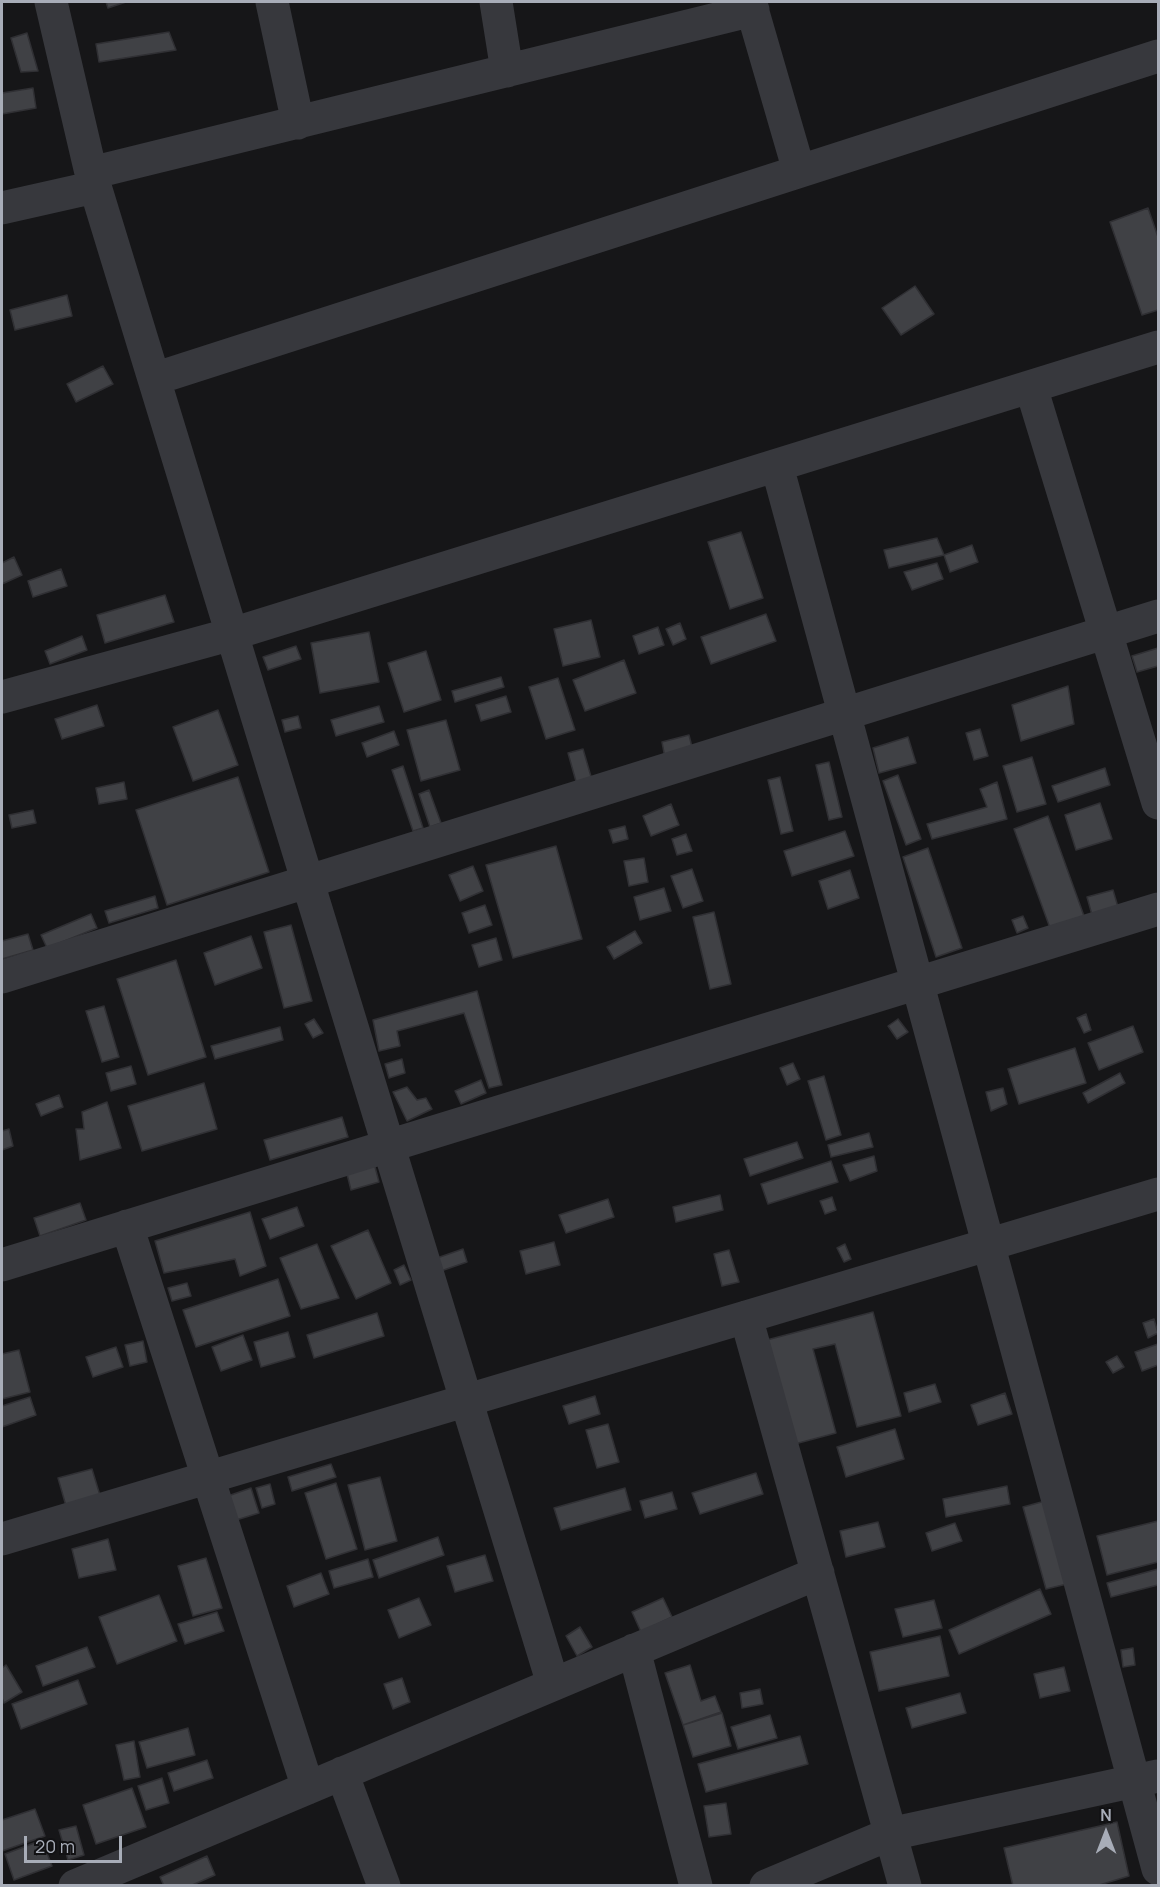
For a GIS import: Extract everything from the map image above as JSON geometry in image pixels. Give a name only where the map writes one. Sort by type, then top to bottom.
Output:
[{"type":"street","points":[[51,2],[93,180],[554,1684]]},
{"type":"street","points":[[272,2],[298,123]]},
{"type":"street","points":[[496,2],[507,71]]},
{"type":"street","points":[[2,208],[298,123],[507,71],[752,6],[799,171]]},
{"type":"street","points":[[154,379],[1158,56]]},
{"type":"street","points":[[2,697],[232,634],[1158,347]]},
{"type":"street","points":[[1031,387],[1158,803]]},
{"type":"street","points":[[777,466],[988,1245],[1146,1779],[1158,1869]]},
{"type":"street","points":[[2,977],[1158,616]]},
{"type":"street","points":[[2,1264],[1158,909]]},
{"type":"street","points":[[2,1539],[1158,1194]]},
{"type":"street","points":[[127,1226],[308,1788]]},
{"type":"street","points":[[746,1317],[905,1886]]},
{"type":"street","points":[[75,1886],[818,1573]]},
{"type":"street","points":[[634,1650],[696,1886]]},
{"type":"street","points":[[342,1773],[384,1886]]},
{"type":"street","points":[[765,1886],[891,1834],[1146,1779]]},
{"type":"building","points":[[106,2],[126,2],[108,8]]},
{"type":"building","points":[[169,32],[176,50],[99,62],[96,44]]},
{"type":"building","points":[[27,33],[38,71],[21,72],[11,38]]},
{"type":"building","points":[[33,88],[36,108],[2,114],[2,93]]},
{"type":"building","points":[[1148,208],[1158,237],[1158,310],[1142,315],[1110,222]]},
{"type":"building","points":[[915,286],[934,314],[901,335],[882,308]]},
{"type":"building","points":[[67,295],[72,316],[15,330],[10,310]]},
{"type":"building","points":[[103,366],[113,384],[76,402],[67,384]]},
{"type":"building","points":[[741,532],[763,598],[730,609],[708,542]]},
{"type":"building","points":[[937,538],[944,555],[889,568],[884,550]]},
{"type":"building","points":[[972,545],[978,562],[950,572],[944,555]]},
{"type":"building","points":[[14,557],[22,575],[2,584],[2,563]]},
{"type":"building","points":[[937,563],[943,579],[912,590],[904,572]]},
{"type":"building","points":[[61,569],[67,586],[33,597],[28,581]]},
{"type":"building","points":[[165,595],[174,622],[105,643],[97,615]]},
{"type":"building","points":[[766,614],[776,641],[711,664],[701,637]]},
{"type":"building","points":[[591,620],[600,657],[563,666],[554,629]]},
{"type":"building","points":[[680,623],[686,639],[673,645],[666,629]]},
{"type":"building","points":[[658,627],[664,645],[639,654],[633,636]]},
{"type":"building","points":[[369,632],[379,682],[320,693],[311,643]]},
{"type":"building","points":[[82,636],[87,650],[50,664],[45,651]]},
{"type":"building","points":[[296,646],[301,659],[268,670],[263,657]]},
{"type":"building","points":[[1158,648],[1158,666],[1137,672],[1132,656]]},
{"type":"building","points":[[426,651],[441,700],[404,712],[388,663]]},
{"type":"building","points":[[624,660],[636,693],[585,711],[573,680]]},
{"type":"building","points":[[501,677],[504,687],[455,702],[452,691]]},
{"type":"building","points":[[558,678],[575,730],[546,739],[529,687]]},
{"type":"building","points":[[1068,686],[1074,724],[1021,741],[1012,705]]},
{"type":"building","points":[[506,696],[511,712],[481,721],[476,705]]},
{"type":"building","points":[[97,705],[104,726],[62,739],[55,719]]},
{"type":"building","points":[[379,706],[384,722],[336,736],[331,720]]},
{"type":"building","points":[[218,710],[238,765],[193,781],[173,727]]},
{"type":"building","points":[[298,716],[301,728],[285,732],[282,720]]},
{"type":"building","points":[[446,720],[460,770],[421,781],[407,730]]},
{"type":"building","points":[[980,729],[988,756],[974,760],[966,733]]},
{"type":"building","points":[[394,731],[399,745],[367,757],[362,743]]},
{"type":"building","points":[[689,735],[693,751],[665,758],[662,742]]},
{"type":"building","points":[[908,737],[916,763],[879,773],[873,748]]},
{"type":"building","points":[[583,749],[592,780],[577,785],[568,753]]},
{"type":"building","points":[[1032,757],[1046,804],[1017,812],[1003,766]]},
{"type":"building","points":[[829,762],[842,817],[829,820],[816,765]]},
{"type":"building","points":[[403,766],[423,828],[413,831],[392,770]]},
{"type":"building","points":[[1105,768],[1110,785],[1058,802],[1052,786]]},
{"type":"building","points":[[898,775],[921,839],[906,845],[883,781]]},
{"type":"building","points":[[238,777],[269,872],[167,905],[136,810]]},
{"type":"building","points":[[780,777],[793,831],[781,834],[768,780]]},
{"type":"building","points":[[124,782],[127,799],[99,804],[96,788]]},
{"type":"building","points":[[997,782],[1007,819],[932,839],[927,824],[987,807],[980,789]]},
{"type":"building","points":[[429,790],[441,823],[430,827],[419,794]]},
{"type":"building","points":[[1100,803],[1112,839],[1076,850],[1065,815]]},
{"type":"building","points":[[671,804],[679,825],[651,836],[643,816]]},
{"type":"building","points":[[33,810],[36,823],[12,828],[9,815]]},
{"type":"building","points":[[1048,816],[1084,916],[1050,928],[1014,829]]},
{"type":"building","points":[[625,826],[628,839],[613,843],[609,830]]},
{"type":"building","points":[[845,831],[854,856],[792,876],[784,851]]},
{"type":"building","points":[[686,834],[692,851],[677,855],[672,839]]},
{"type":"building","points":[[556,846],[582,939],[513,958],[486,865]]},
{"type":"building","points":[[928,848],[962,948],[936,957],[903,857]]},
{"type":"building","points":[[644,858],[648,882],[629,886],[624,861]]},
{"type":"building","points":[[473,866],[483,891],[460,901],[449,875]]},
{"type":"building","points":[[692,869],[703,901],[683,908],[671,876]]},
{"type":"building","points":[[850,870],[859,898],[828,909],[819,881]]},
{"type":"building","points":[[664,888],[671,911],[640,920],[634,897]]},
{"type":"building","points":[[1113,890],[1118,907],[1092,915],[1087,897]]},
{"type":"building","points":[[155,896],[158,908],[109,923],[105,911]]},
{"type":"building","points":[[485,905],[492,925],[469,933],[462,913]]},
{"type":"building","points":[[714,912],[731,984],[710,989],[693,917]]},
{"type":"building","points":[[91,914],[97,928],[47,948],[41,935]]},
{"type":"building","points":[[1023,916],[1028,928],[1017,933],[1012,920]]},
{"type":"building","points":[[291,925],[312,1001],[284,1008],[264,932]]},
{"type":"building","points":[[635,931],[642,943],[614,959],[607,947]]},
{"type":"building","points":[[28,934],[33,950],[2,959],[2,941]]},
{"type":"building","points":[[251,936],[262,968],[215,985],[204,953]]},
{"type":"building","points":[[496,938],[502,960],[479,967],[472,945]]},
{"type":"building","points":[[176,960],[206,1057],[148,1075],[117,979]]},
{"type":"building","points":[[477,991],[502,1085],[489,1088],[464,1013],[397,1031],[400,1046],[379,1051],[373,1020]]},
{"type":"building","points":[[104,1006],[119,1057],[102,1062],[86,1011]]},
{"type":"building","points":[[1086,1014],[1091,1030],[1084,1033],[1077,1018]]},
{"type":"building","points":[[314,1019],[323,1033],[313,1038],[305,1024]]},
{"type":"building","points":[[898,1019],[908,1032],[897,1039],[888,1026]]},
{"type":"building","points":[[1133,1026],[1143,1052],[1099,1070],[1088,1043]]},
{"type":"building","points":[[280,1027],[283,1040],[215,1059],[211,1046]]},
{"type":"building","points":[[1075,1048],[1086,1083],[1019,1104],[1008,1069]]},
{"type":"building","points":[[402,1059],[405,1073],[389,1078],[385,1064]]},
{"type":"building","points":[[793,1063],[800,1079],[787,1085],[780,1068]]},
{"type":"building","points":[[131,1066],[136,1084],[111,1091],[106,1073]]},
{"type":"building","points":[[1120,1073],[1125,1083],[1088,1103],[1083,1093]]},
{"type":"building","points":[[824,1076],[841,1135],[826,1140],[808,1081]]},
{"type":"building","points":[[481,1080],[486,1093],[461,1104],[455,1091]]},
{"type":"building","points":[[204,1083],[217,1129],[142,1151],[128,1106]]},
{"type":"building","points":[[407,1087],[417,1100],[426,1098],[432,1109],[407,1121],[393,1092]]},
{"type":"building","points":[[1003,1088],[1007,1104],[991,1111],[986,1092]]},
{"type":"building","points":[[59,1095],[63,1107],[41,1116],[36,1104]]},
{"type":"building","points":[[107,1102],[121,1148],[80,1160],[76,1129],[84,1129],[82,1112]]},
{"type":"building","points":[[342,1117],[348,1137],[270,1160],[264,1140]]},
{"type":"building","points":[[9,1129],[13,1146],[2,1150],[2,1131]]},
{"type":"building","points":[[869,1133],[873,1147],[831,1157],[828,1145]]},
{"type":"building","points":[[797,1142],[803,1158],[750,1176],[744,1159]]},
{"type":"building","points":[[874,1156],[877,1171],[850,1181],[843,1165]]},
{"type":"building","points":[[831,1161],[838,1182],[768,1204],[761,1184]]},
{"type":"building","points":[[374,1163],[379,1182],[351,1190],[346,1170]]},
{"type":"building","points":[[720,1195],[723,1210],[676,1222],[673,1207]]},
{"type":"building","points":[[832,1197],[836,1210],[825,1214],[820,1201]]},
{"type":"building","points":[[608,1199],[614,1217],[566,1233],[559,1215]]},
{"type":"building","points":[[80,1203],[86,1220],[40,1236],[34,1218]]},
{"type":"building","points":[[297,1207],[304,1226],[270,1239],[262,1219]]},
{"type":"building","points":[[250,1212],[266,1266],[240,1276],[235,1259],[164,1273],[155,1241]]},
{"type":"building","points":[[368,1230],[391,1283],[356,1299],[331,1246]]},
{"type":"building","points":[[554,1242],[560,1265],[526,1274],[520,1251]]},
{"type":"building","points":[[317,1244],[339,1298],[301,1309],[280,1258]]},
{"type":"building","points":[[845,1244],[851,1259],[844,1262],[837,1248]]},
{"type":"building","points":[[463,1249],[467,1262],[438,1272],[434,1259]]},
{"type":"building","points":[[729,1250],[739,1282],[722,1286],[714,1254]]},
{"type":"building","points":[[404,1265],[411,1280],[400,1285],[394,1270]]},
{"type":"building","points":[[278,1279],[290,1316],[196,1347],[183,1310]]},
{"type":"building","points":[[187,1283],[191,1296],[172,1301],[168,1288]]},
{"type":"building","points":[[873,1312],[901,1416],[857,1427],[835,1344],[813,1349],[836,1433],[791,1445],[763,1341]]},
{"type":"building","points":[[377,1313],[384,1336],[314,1358],[307,1335]]},
{"type":"building","points":[[1154,1319],[1158,1333],[1148,1338],[1143,1323]]},
{"type":"building","points":[[288,1332],[295,1357],[261,1367],[254,1342]]},
{"type":"building","points":[[243,1335],[252,1360],[221,1371],[212,1347]]},
{"type":"building","points":[[143,1341],[147,1362],[130,1366],[125,1345]]},
{"type":"building","points":[[1158,1344],[1158,1365],[1142,1371],[1135,1352]]},
{"type":"building","points":[[116,1347],[123,1367],[93,1377],[86,1357]]},
{"type":"building","points":[[19,1350],[30,1392],[2,1399],[2,1354]]},
{"type":"building","points":[[1117,1356],[1124,1367],[1113,1373],[1106,1362]]},
{"type":"building","points":[[935,1384],[941,1402],[909,1412],[904,1393]]},
{"type":"building","points":[[1005,1393],[1012,1414],[978,1425],[971,1405]]},
{"type":"building","points":[[595,1396],[600,1414],[569,1424],[563,1406]]},
{"type":"building","points":[[30,1397],[36,1415],[2,1427],[2,1406]]},
{"type":"building","points":[[608,1424],[619,1462],[597,1468],[586,1430]]},
{"type":"building","points":[[895,1429],[904,1459],[846,1477],[837,1447]]},
{"type":"building","points":[[331,1464],[336,1477],[292,1491],[288,1477]]},
{"type":"building","points":[[92,1469],[102,1502],[68,1513],[58,1478]]},
{"type":"building","points":[[756,1473],[763,1494],[700,1514],[692,1493]]},
{"type":"building","points":[[380,1477],[397,1541],[365,1550],[348,1485]]},
{"type":"building","points":[[336,1483],[357,1549],[326,1559],[305,1493]]},
{"type":"building","points":[[270,1484],[275,1504],[262,1508],[256,1488]]},
{"type":"building","points":[[1007,1486],[1010,1504],[946,1517],[943,1499]]},
{"type":"building","points":[[251,1488],[259,1513],[233,1521],[225,1497]]},
{"type":"building","points":[[625,1488],[631,1510],[561,1530],[554,1508]]},
{"type":"building","points":[[672,1492],[677,1509],[645,1518],[640,1501]]},
{"type":"building","points":[[1045,1501],[1067,1584],[1046,1589],[1023,1507]]},
{"type":"building","points":[[1158,1521],[1158,1562],[1107,1575],[1097,1536]]},
{"type":"building","points":[[878,1522],[885,1547],[846,1557],[840,1531]]},
{"type":"building","points":[[955,1523],[962,1541],[932,1551],[926,1533]]},
{"type":"building","points":[[438,1537],[444,1555],[379,1578],[373,1560]]},
{"type":"building","points":[[108,1539],[116,1570],[79,1578],[72,1549]]},
{"type":"building","points":[[485,1555],[493,1581],[455,1592],[447,1566]]},
{"type":"building","points":[[206,1558],[222,1608],[193,1616],[178,1566]]},
{"type":"building","points":[[368,1559],[373,1577],[334,1588],[329,1571]]},
{"type":"building","points":[[1158,1569],[1158,1585],[1111,1597],[1107,1583]]},
{"type":"building","points":[[321,1573],[329,1594],[294,1607],[287,1586]]},
{"type":"building","points":[[1040,1589],[1051,1614],[959,1654],[949,1630]]},
{"type":"building","points":[[159,1595],[177,1641],[117,1664],[99,1617]]},
{"type":"building","points":[[419,1598],[431,1625],[399,1638],[388,1610]]},
{"type":"building","points":[[663,1598],[672,1617],[641,1632],[632,1612]]},
{"type":"building","points":[[934,1600],[942,1628],[903,1637],[895,1609]]},
{"type":"building","points":[[217,1612],[224,1631],[185,1644],[178,1624]]},
{"type":"building","points":[[580,1627],[592,1647],[577,1656],[566,1636]]},
{"type":"building","points":[[940,1636],[949,1676],[879,1691],[870,1652]]},
{"type":"building","points":[[87,1647],[95,1667],[43,1686],[36,1666]]},
{"type":"building","points":[[1133,1648],[1135,1665],[1123,1667],[1121,1650]]},
{"type":"building","points":[[6,1665],[22,1692],[4,1703],[2,1668]]},
{"type":"building","points":[[690,1665],[701,1701],[715,1696],[721,1712],[683,1725],[665,1673]]},
{"type":"building","points":[[1064,1667],[1070,1691],[1040,1698],[1034,1674]]},
{"type":"building","points":[[402,1678],[410,1702],[393,1709],[384,1684]]},
{"type":"building","points":[[78,1680],[87,1704],[21,1729],[12,1704]]},
{"type":"building","points":[[760,1689],[763,1704],[742,1708],[740,1693]]},
{"type":"building","points":[[960,1693],[966,1713],[912,1728],[906,1708]]},
{"type":"building","points":[[722,1713],[731,1746],[693,1757],[683,1725]]},
{"type":"building","points":[[770,1715],[777,1738],[738,1749],[731,1727]]},
{"type":"building","points":[[188,1728],[195,1755],[147,1768],[139,1742]]},
{"type":"building","points":[[800,1736],[808,1764],[706,1792],[698,1764]]},
{"type":"building","points":[[134,1741],[140,1777],[124,1780],[116,1745]]},
{"type":"building","points":[[207,1760],[213,1778],[174,1791],[168,1773]]},
{"type":"building","points":[[162,1778],[169,1803],[146,1810],[138,1786]]},
{"type":"building","points":[[132,1788],[146,1827],[96,1844],[83,1805]]},
{"type":"building","points":[[726,1803],[731,1834],[709,1837],[704,1806]]},
{"type":"building","points":[[35,1809],[45,1836],[2,1851],[2,1820]]},
{"type":"building","points":[[1117,1822],[1129,1876],[1096,1886],[1013,1886],[1004,1848]]},
{"type":"building","points":[[76,1826],[84,1855],[68,1860],[59,1830]]},
{"type":"building","points":[[42,1840],[52,1866],[14,1880],[5,1854]]},
{"type":"building","points":[[207,1856],[215,1875],[190,1886],[164,1886],[160,1877]]}]
